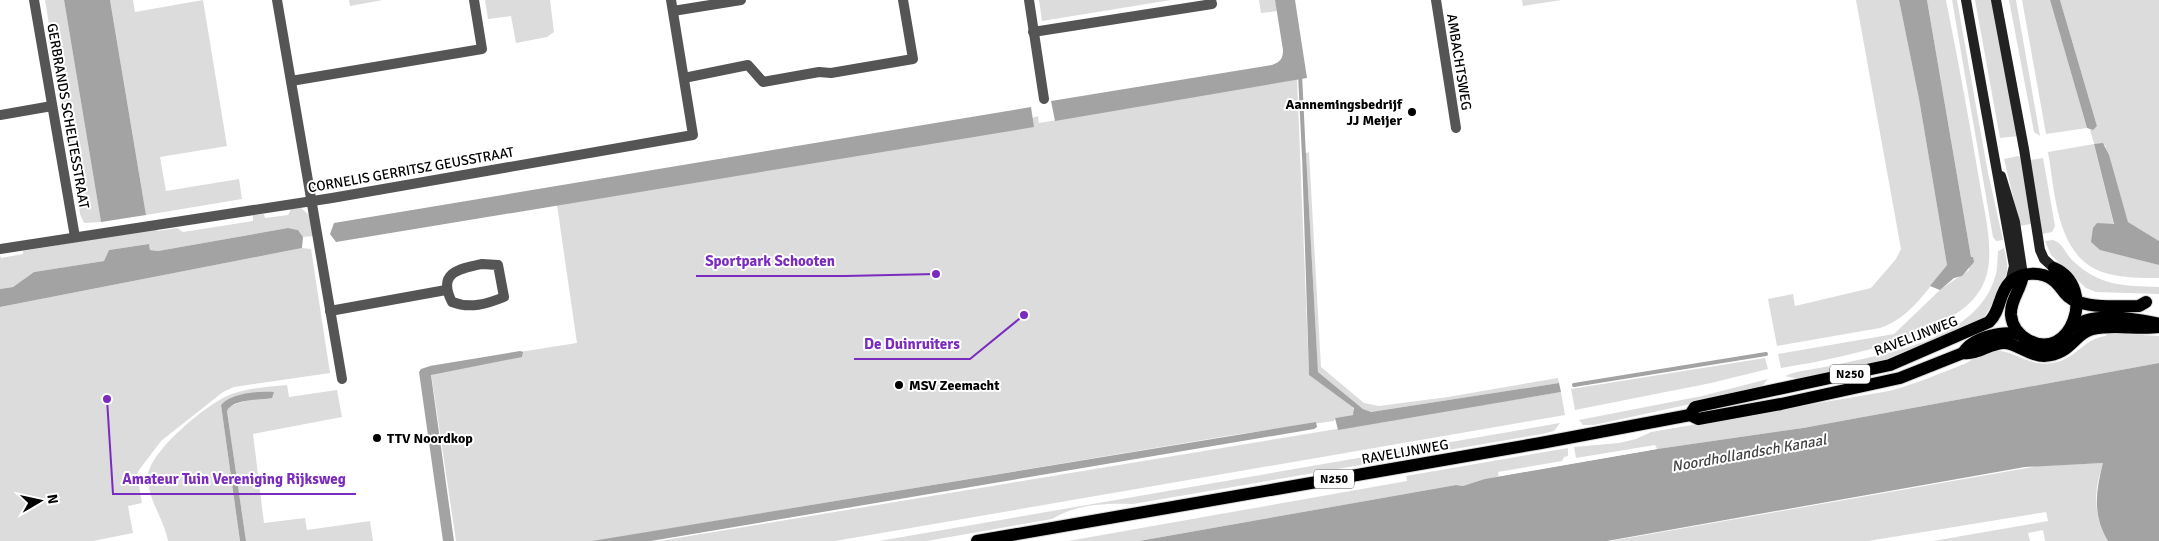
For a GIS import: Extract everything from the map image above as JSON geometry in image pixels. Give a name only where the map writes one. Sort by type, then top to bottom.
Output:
[{"type":"main road","points":[[1966,0],[1995,159],[2000,200],[2014,266],[2010,282]]},
{"type":"main road","points":[[1996,0],[2024,149],[2040,250],[2044,259],[2064,274],[2073,287],[2076,312],[2070,329]]},
{"type":"main road","points":[[1995,159],[2010,199],[2023,275],[2011,309],[2014,326],[2021,335]]},
{"type":"main road","points":[[2010,282],[2023,275],[2036,274],[2049,277],[2066,296],[2076,302],[2139,306],[2146,302]]},
{"type":"main road","name":"RAVELIJNWEG","points":[[1690,415],[1695,407],[1835,378],[1901,361],[1984,326],[1994,318],[2003,294],[2010,282]]},
{"type":"main road","points":[[2073,287],[2086,295],[2138,298],[2146,302],[2159,302]]},
{"type":"main road","name":"RAVELIJNWEG","points":[[2070,329],[2078,322],[2090,318],[2141,320],[2159,325]]},
{"type":"main road","name":"RAVELIJNWEG","points":[[977,541],[1541,444],[1690,415],[1698,420],[1900,378],[1964,353],[1971,354],[2005,343],[2029,354],[2048,356],[2065,350],[2084,333],[2094,329],[2140,329],[2159,325]]},
{"type":"main road","name":"N250","points":[[2021,335],[2035,343],[2048,344],[2061,339],[2070,329]]},
{"type":"main road","name":"RAVELIJNWEG","points":[[1964,353],[1968,346],[1997,334],[2021,335]]},
{"type":"street","name":"GERBRANDS SCHELTESSTRAAT","points":[[34,0],[75,237]]},
{"type":"street","points":[[277,0],[342,379]]},
{"type":"street","points":[[291,81],[482,49],[474,0]]},
{"type":"street","name":"CORNELIS GERRITSZ GEUSSTRAAT","points":[[0,250],[311,202],[693,135],[671,0]]},
{"type":"street","points":[[673,12],[740,0]]},
{"type":"street","points":[[684,78],[748,65],[762,82],[913,59],[903,0]]},
{"type":"street","points":[[1029,0],[1044,99]]},
{"type":"street","points":[[1034,32],[1212,4],[1212,0]]},
{"type":"street","name":"AMBACHTSWEG","points":[[1436,0],[1456,128]]},
{"type":"street","points":[[0,114],[52,106]]},
{"type":"street","points":[[482,264],[498,265],[503,280],[504,297],[491,303],[464,307],[452,302],[446,290],[448,277],[459,269],[482,264]]},
{"type":"street","points":[[330,311],[446,290]]},
{"type":"shaded area","points":[[45,0],[64,0],[101,222],[84,223],[80,214]]},
{"type":"shaded area","points":[[110,0],[133,0],[135,12],[203,0],[227,146],[160,157],[166,191],[239,179],[242,199],[146,215]]},
{"type":"shaded area","points":[[349,0],[383,0],[350,6]]},
{"type":"shaded area","points":[[485,0],[550,0],[554,32],[547,37],[516,43],[511,16],[488,19]]},
{"type":"shaded area","points":[[1039,0],[1171,0],[1042,21]]},
{"type":"shaded area","points":[[1259,0],[1275,0],[1277,11],[1261,13]]},
{"type":"shaded area","points":[[1522,0],[1562,0],[1523,6]]},
{"type":"shaded area","points":[[1856,0],[1899,0],[1919,99],[1947,265],[1917,302],[1891,323],[1880,328],[1777,346],[1768,299],[1793,294],[1795,306],[1871,288],[1896,259],[1901,249]]},
{"type":"shaded area","points":[[1927,0],[1946,0],[1988,230],[1989,261],[1984,282],[1978,293],[1963,309],[1942,322],[1916,334],[1858,352],[1781,368],[1778,354],[1894,334],[1941,289],[1969,270],[1971,257]]},
{"type":"shaded area","points":[[1952,0],[1957,0],[1988,173],[2003,240],[1996,241],[1993,237]]},
{"type":"shaded area","points":[[1975,0],[1993,0],[2018,136],[2000,138]]},
{"type":"shaded area","points":[[2009,0],[2016,0],[2040,136],[2034,132]]},
{"type":"shaded area","points":[[2022,0],[2050,0],[2087,128],[2046,134]]},
{"type":"shaded area","points":[[2060,0],[2159,0],[2159,241],[2128,222],[2105,145],[2094,145],[2114,225],[2093,241],[2095,244],[2119,254],[2159,265],[2159,278],[2137,278],[2116,275],[2102,272],[2087,264],[2075,252],[2060,221],[2048,152],[2094,144],[2090,130],[2097,126]]},
{"type":"shaded area","points":[[1297,79],[1309,375],[1352,406],[1355,412],[1353,415],[1335,418],[1334,421],[1233,435],[595,541],[456,541],[430,366],[577,343],[557,205],[1033,124],[1032,118],[1038,116],[1039,123]]},
{"type":"shaded area","points":[[1309,152],[1321,367],[1364,403],[1379,406],[1448,397],[1558,378],[1559,383],[1371,412],[1363,409],[1318,372],[1306,153]]},
{"type":"shaded area","points":[[2020,157],[2031,224],[2020,226],[2004,159]]},
{"type":"shaded area","points":[[2043,158],[2055,226],[2052,232],[2042,234],[2030,160]]},
{"type":"shaded area","points":[[301,208],[309,215],[314,236],[303,237],[298,230],[288,228],[158,251],[150,250],[149,244],[109,250],[104,261],[34,272],[13,287],[0,289],[0,255],[1,258],[23,254],[23,251],[155,229],[158,231],[177,228],[183,232],[253,221],[253,215],[264,214],[265,218],[288,215],[291,209]]},
{"type":"shaded area","points":[[2053,240],[2062,246],[2072,260],[2082,269],[2092,275],[2102,280],[2123,285],[2159,287],[2159,294],[2096,292],[2086,288],[2051,255],[2045,241]]},
{"type":"shaded area","points":[[302,248],[311,249],[330,373],[234,387],[223,392],[161,441],[137,474],[142,503],[128,506],[133,533],[93,541],[0,541],[0,307]]},
{"type":"shaded area","points":[[2004,248],[2007,272],[1983,318],[1885,361],[1799,379],[1785,376],[1902,349],[1926,341],[1949,330],[1969,316],[1985,298],[1996,274],[1998,251]]},
{"type":"shaded area","points":[[2107,333],[2159,336],[2159,363],[1803,428],[1657,449],[1655,445],[1576,458],[1574,447],[1619,443],[1636,439],[1651,432],[1889,391],[1936,375],[1992,351],[2008,353],[2038,363],[2057,362],[2064,360],[2092,340],[2106,336]]},
{"type":"shaded area","points":[[1765,358],[1768,369],[1711,383],[1575,410],[1571,389]]},
{"type":"shaded area","points":[[1768,379],[1755,390],[1594,425],[1583,425],[1579,420],[1702,396]]},
{"type":"shaded area","points":[[287,385],[289,397],[337,390],[342,417],[253,434],[264,523],[305,518],[307,530],[370,521],[373,541],[246,541],[227,411],[230,406],[272,392],[238,396],[225,401],[221,405],[240,541],[168,541],[148,484],[151,466],[158,454],[180,430],[217,401],[234,393]]},
{"type":"shaded area","points":[[1561,392],[1565,415],[835,541],[659,541]]},
{"type":"shaded area","points":[[1560,423],[1554,431],[1542,434],[1133,504],[1081,507],[1052,519],[927,541],[879,541]]},
{"type":"shaded area","points":[[1568,448],[1568,456],[1564,457],[1562,461],[1498,472],[1499,476],[1463,486],[1456,485],[1139,541],[1068,541],[1407,481],[1406,476]]},
{"type":"shaded area","points":[[2104,463],[2098,482],[2096,502],[2103,532],[2108,541],[2045,541],[2043,530],[2028,533],[2030,541],[1933,541],[2048,521],[2046,512],[1868,541],[1611,541],[2038,466]]},
{"type":"water","points":[[64,0],[110,0],[146,215],[101,222]]},
{"type":"water","points":[[1275,0],[1295,0],[1307,78],[1055,121],[1051,101],[1277,63],[1282,58],[1283,50]]},
{"type":"water","points":[[1899,0],[1927,0],[1971,257],[1973,257],[1974,262],[1962,276],[1954,278],[1940,290],[1930,286],[1947,265],[1919,99]]},
{"type":"water","points":[[2050,0],[2060,0],[2097,126],[2093,130],[2087,128]]},
{"type":"water","points":[[1031,107],[1034,127],[336,242],[330,234],[334,223]]},
{"type":"water","points":[[2103,143],[2109,155],[2128,222],[2159,241],[2159,265],[2100,250],[2091,242],[2093,228],[2097,223],[2114,224],[2094,144]]},
{"type":"water","points":[[1302,153],[1306,153],[1318,372],[1363,409],[1371,412],[1559,383],[1561,392],[1338,430],[1335,418],[1353,415],[1354,408],[1309,375]]},
{"type":"water","points":[[288,228],[298,230],[303,237],[302,248],[0,307],[0,289],[13,287],[34,272],[104,261],[109,250],[149,244],[150,250],[158,251]]},
{"type":"water","points":[[523,352],[522,357],[431,375],[454,541],[443,541],[419,372],[421,369],[430,366]]},
{"type":"water","name":"Noordhollandsch Kanaal","points":[[2159,363],[2159,541],[2108,541],[2099,522],[2097,502],[2103,463],[2025,467],[1607,541],[1139,541],[1456,485],[1463,486],[1485,479],[1657,449],[1803,428]]},
{"type":"water","points":[[274,392],[272,398],[240,402],[234,404],[227,411],[246,541],[240,541],[221,405],[238,395]]},
{"type":"water","points":[[1316,422],[1317,427],[1314,429],[651,541],[592,541]]},
{"type":"pier","points":[[1656,447],[1657,449],[1499,476],[1498,474]]},
{"type":"waterway","points":[[1300,74],[1304,157]]},
{"type":"waterway","points":[[1574,385],[1766,354]]},
{"type":"place","name":"Aannemingsbedrijf JJ Meijer","points":[[1412,112]]},
{"type":"place","name":"Sportpark Schooten","points":[[936,274]]},
{"type":"place","name":"De Duinruiters","points":[[1024,315]]},
{"type":"place","name":"MSV Zeemacht","points":[[899,385]]},
{"type":"place","name":"Amateur Tuin Vereniging Rijksweg","points":[[107,399]]},
{"type":"place","name":"TTV Noordkop","points":[[377,438]]}]
